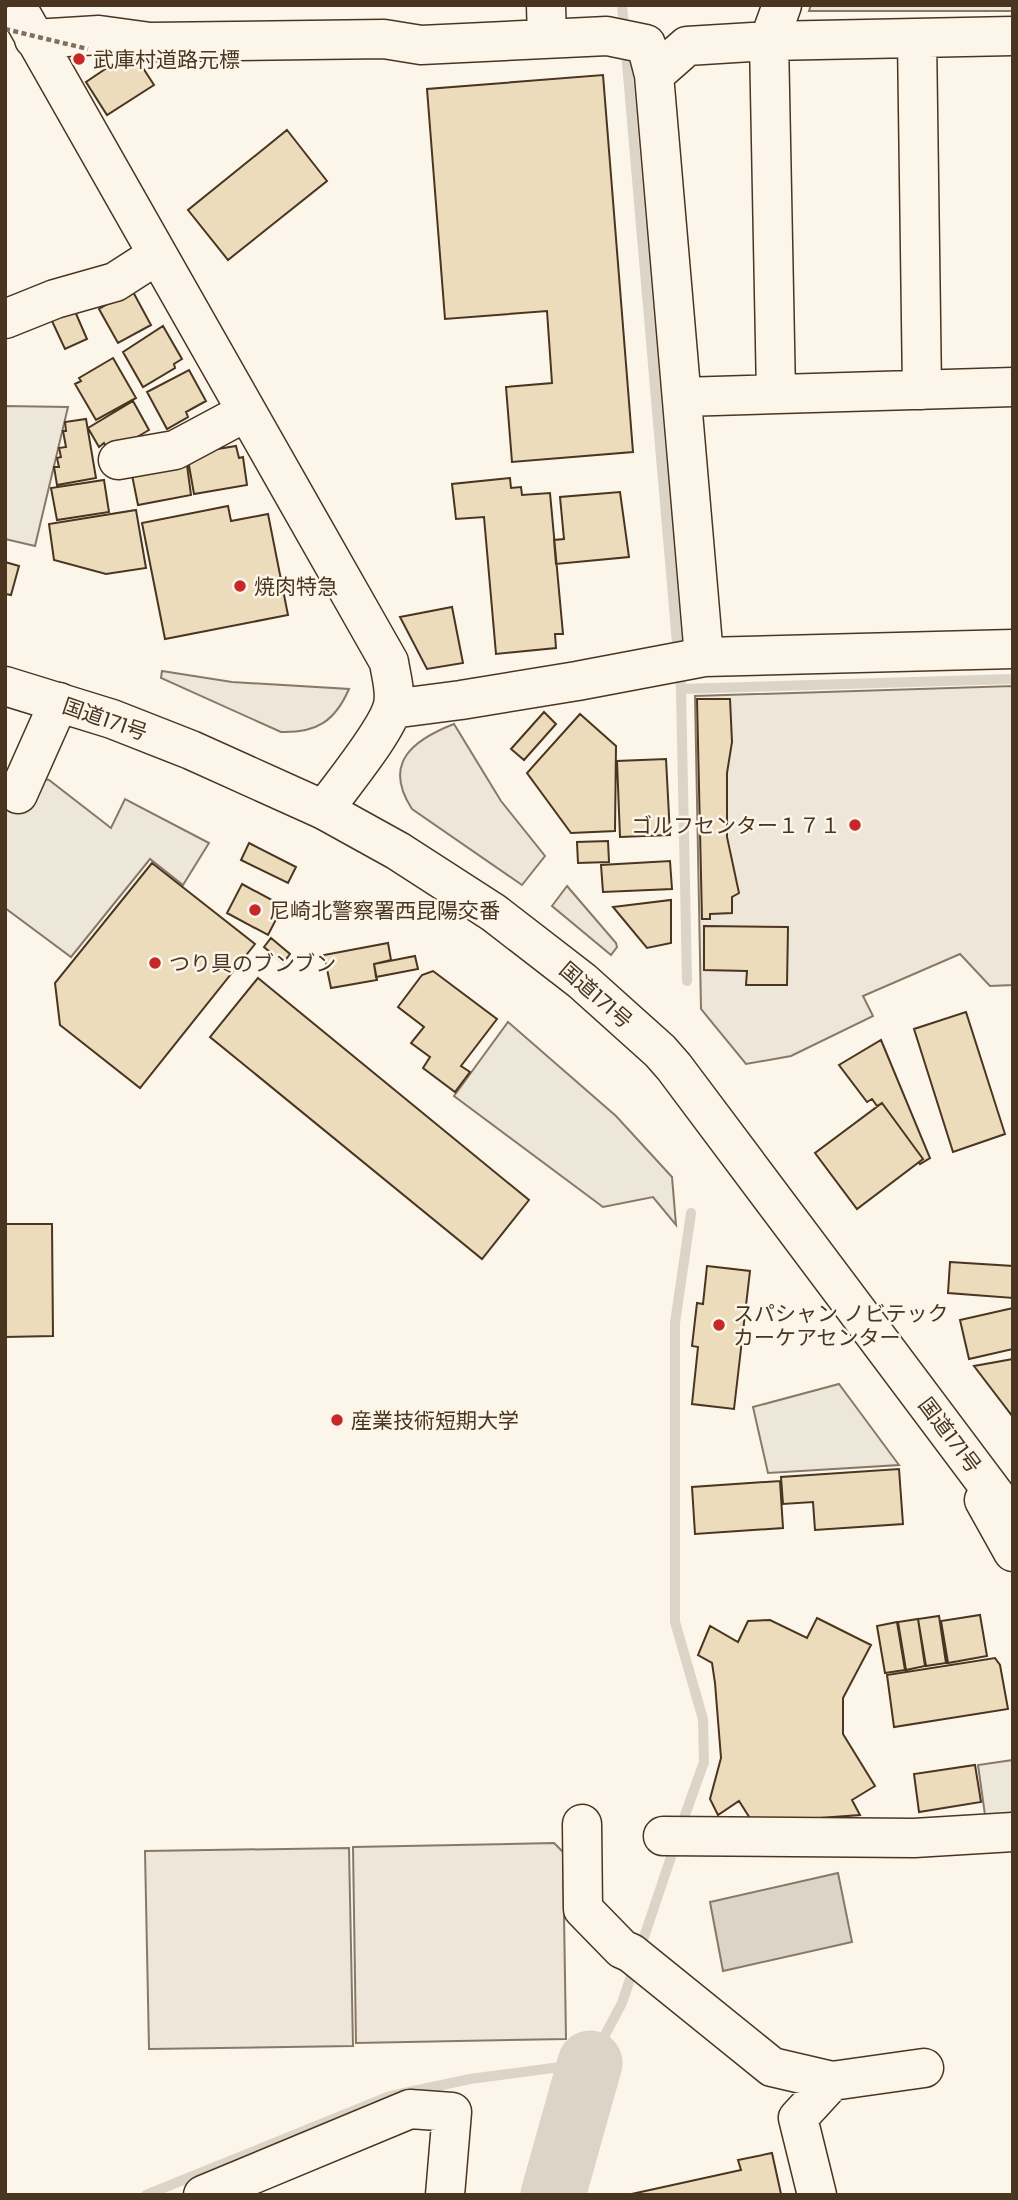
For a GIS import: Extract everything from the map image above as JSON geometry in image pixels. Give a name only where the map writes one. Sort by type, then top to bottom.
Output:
[{"type":"main road","points":[[16,5],[20,34],[157,256],[389,662],[394,696],[392,709],[384,725],[324,810]]},
{"type":"main road","points":[[776,394],[769,41],[782,5]]},
{"type":"main road","points":[[20,34],[99,35],[150,42],[377,22],[421,45],[546,22],[636,52],[769,41],[1013,36]]},
{"type":"main road","points":[[917,38],[922,390]]},
{"type":"main road","points":[[636,52],[682,397],[704,657]]},
{"type":"main road","points":[[5,319],[55,299],[115,282],[157,256]]},
{"type":"main road","points":[[682,397],[1013,387]]},
{"type":"main road","points":[[118,460],[175,450],[246,412]]},
{"type":"main road","points":[[392,709],[564,683],[704,657],[1013,649]]},
{"type":"main road","name":"国道171号","points":[[5,686],[112,719],[324,810],[398,851],[494,913],[582,981],[660,1051],[702,1102],[1013,1519]]},
{"type":"main road","points":[[18,794],[59,702]]},
{"type":"main road","points":[[943,1425],[1013,1492]]},
{"type":"main road","points":[[943,1425],[1013,1552]]},
{"type":"main road","points":[[582,1824],[583,1909],[622,1949],[631,1953],[772,2067],[832,2081],[924,2068]]},
{"type":"main road","points":[[678,1836],[914,1838],[1013,1832]]},
{"type":"main road","points":[[817,2195],[798,2118],[832,2081]]},
{"type":"main road","points":[[203,2195],[410,2109],[452,2112],[445,2195]]},
{"type":"path","points":[[20,34],[88,50]]},
{"type":"shaded area","points":[[811,5],[1013,5],[1013,11],[809,11]]},
{"type":"shaded area","points":[[5,406],[68,407],[35,546],[5,539]]},
{"type":"shaded area","points":[[162,671],[232,682],[349,689],[338,709],[323,723],[305,730],[281,732],[161,678]]},
{"type":"shaded area","name":"ゴルフセンター１７１","points":[[1013,686],[1013,985],[990,986],[960,954],[863,996],[873,1016],[791,1056],[746,1064],[701,1009],[695,696]]},
{"type":"shaded area","points":[[454,724],[501,801],[545,856],[522,885],[412,809],[404,793],[400,779],[401,766],[406,755],[426,738]]},
{"type":"shaded area","points":[[5,772],[49,780],[111,828],[125,799],[209,843],[183,885],[150,859],[71,957],[5,908]]},
{"type":"shaded area","points":[[567,886],[616,943],[617,947],[611,955],[552,906]]},
{"type":"shaded area","points":[[508,1022],[616,1116],[672,1177],[676,1225],[653,1197],[603,1207],[454,1096]]},
{"type":"shaded area","points":[[839,1384],[899,1465],[768,1473],[753,1407]]},
{"type":"shaded area","points":[[1013,1760],[1013,1814],[985,1815],[978,1765]]},
{"type":"shaded area","points":[[554,1843],[563,1852],[566,2039],[356,2043],[353,1847]]},
{"type":"shaded area","points":[[349,1848],[353,2046],[149,2049],[145,1851]]},
{"type":"shaded area","points":[[838,1873],[852,1942],[723,1971],[710,1902]]},
{"type":"building","points":[[132,51],[154,85],[107,115],[86,82]]},
{"type":"building","points":[[603,75],[633,452],[512,462],[506,387],[552,383],[547,311],[445,319],[427,89]]},
{"type":"building","points":[[287,130],[327,181],[228,260],[188,210]]},
{"type":"building","points":[[132,290],[151,325],[118,343],[99,309]]},
{"type":"building","points":[[74,309],[87,339],[65,349],[51,319]]},
{"type":"building","points":[[163,326],[182,359],[174,364],[175,368],[143,387],[123,352]]},
{"type":"building","points":[[113,358],[136,398],[96,420],[75,384],[81,381],[79,378]]},
{"type":"building","points":[[189,370],[206,401],[186,412],[188,417],[167,429],[147,392]]},
{"type":"building","points":[[133,401],[149,430],[110,453],[104,443],[99,447],[88,428]]},
{"type":"building","points":[[86,419],[96,478],[57,485],[54,467],[59,467],[59,448],[66,447],[63,431],[66,431],[65,422]]},
{"type":"building","points":[[236,446],[239,458],[243,457],[247,485],[194,494],[187,454]]},
{"type":"building","points":[[187,465],[191,495],[138,505],[132,475]]},
{"type":"building","points":[[510,478],[511,488],[521,487],[522,495],[550,493],[563,634],[555,634],[556,648],[496,654],[484,517],[456,519],[452,484]]},
{"type":"building","points":[[104,480],[109,512],[57,520],[51,488]]},
{"type":"building","points":[[620,492],[629,557],[556,564],[554,540],[564,539],[560,497]]},
{"type":"building","points":[[228,506],[231,521],[268,514],[288,615],[165,639],[142,523]]},
{"type":"building","points":[[136,510],[146,568],[106,574],[54,560],[49,524]]},
{"type":"building","points":[[5,562],[19,566],[11,595],[5,594]]},
{"type":"building","points":[[452,607],[463,663],[427,669],[400,617]]},
{"type":"building","points":[[697,699],[730,699],[732,742],[727,773],[727,837],[739,893],[732,897],[732,913],[710,914],[710,919],[702,919]]},
{"type":"building","points":[[544,712],[556,724],[524,760],[511,749]]},
{"type":"building","points":[[580,714],[616,746],[615,831],[571,833],[527,773]]},
{"type":"building","points":[[666,759],[670,835],[620,837],[617,761]]},
{"type":"building","points":[[608,841],[609,862],[578,863],[577,842]]},
{"type":"building","points":[[249,843],[296,867],[288,883],[241,860]]},
{"type":"building","points":[[670,861],[672,889],[603,892],[601,865]]},
{"type":"building","name":"つり具のブンブン","points":[[152,863],[255,944],[140,1088],[60,1025],[55,983]]},
{"type":"building","name":"尼崎北警察署西昆陽交番","points":[[242,884],[283,906],[268,935],[227,913]]},
{"type":"building","points":[[671,900],[671,943],[647,948],[613,907]]},
{"type":"building","points":[[704,926],[788,927],[787,985],[746,985],[747,971],[704,970]]},
{"type":"building","points":[[271,938],[290,954],[283,963],[264,947]]},
{"type":"building","points":[[388,943],[391,960],[374,964],[377,980],[331,988],[324,955]]},
{"type":"building","points":[[415,956],[418,969],[376,977],[374,964]]},
{"type":"building","points":[[433,971],[497,1019],[461,1066],[470,1072],[455,1092],[423,1068],[430,1057],[411,1043],[424,1027],[398,1007],[422,975]]},
{"type":"building","points":[[258,978],[529,1200],[482,1259],[210,1037]]},
{"type":"building","points":[[966,1012],[1005,1134],[953,1152],[914,1029]]},
{"type":"building","points":[[881,1040],[930,1158],[920,1164],[923,1159],[882,1103],[877,1106],[872,1099],[867,1102],[839,1065]]},
{"type":"building","points":[[882,1103],[923,1159],[857,1209],[815,1153]]},
{"type":"building","points":[[5,1224],[52,1224],[53,1336],[5,1337]]},
{"type":"building","points":[[950,1262],[1013,1266],[1013,1298],[948,1293]]},
{"type":"building","name":"スパシャン ノビテック カーケアセンター","points":[[707,1266],[750,1271],[734,1409],[692,1404],[698,1347],[692,1346],[697,1303],[703,1304]]},
{"type":"building","points":[[1013,1308],[1013,1349],[969,1359],[960,1320]]},
{"type":"building","points":[[1013,1359],[1013,1417],[974,1366]]},
{"type":"building","points":[[899,1469],[903,1524],[815,1530],[813,1502],[783,1504],[781,1477]]},
{"type":"building","points":[[780,1481],[783,1528],[695,1534],[692,1487]]},
{"type":"building","points":[[980,1615],[987,1656],[948,1663],[941,1621]]},
{"type":"building","points":[[939,1616],[946,1663],[926,1666],[918,1619]]},
{"type":"building","points":[[817,1618],[871,1645],[843,1698],[843,1734],[875,1786],[852,1800],[860,1815],[753,1823],[739,1801],[718,1815],[710,1799],[721,1758],[715,1683],[712,1663],[698,1655],[710,1626],[738,1642],[748,1621],[770,1620],[807,1638]]},
{"type":"building","points":[[918,1619],[925,1666],[906,1670],[898,1622]]},
{"type":"building","points":[[897,1622],[905,1670],[885,1673],[877,1626]]},
{"type":"building","points":[[995,1658],[1000,1665],[1008,1709],[894,1727],[887,1675]]},
{"type":"building","points":[[975,1765],[981,1802],[919,1812],[914,1774]]},
{"type":"building","points":[[772,2153],[781,2194],[785,2195],[627,2195],[741,2170],[738,2160]]},
{"type":"waterway","points":[[622,5],[681,689],[687,981]]},
{"type":"waterway","points":[[681,689],[1013,679]]},
{"type":"waterway","points":[[680,1829],[704,1762],[703,1719],[675,1622],[675,1323],[691,1213]]},
{"type":"waterway","points":[[640,1949],[675,1845]]},
{"type":"waterway","points":[[146,2195],[390,2096],[470,2079],[590,2063],[622,2003],[635,1964]]},
{"type":"waterway","points":[[553,2195],[590,2063]]},
{"type":"power","points":[[5,8],[10,5]]},
{"type":"place","name":"武庫村道路元標","points":[[79,59]]},
{"type":"place","name":"焼肉特急","points":[[240,586]]},
{"type":"place","name":"ゴルフセンター１７１","points":[[855,825]]},
{"type":"place","name":"尼崎北警察署西昆陽交番","points":[[255,910]]},
{"type":"place","name":"つり具のブンブン","points":[[155,963]]},
{"type":"place","name":"スパシャン ノビテック カーケアセンター","points":[[719,1325]]},
{"type":"place","name":"産業技術短期大学","points":[[337,1420]]}]
